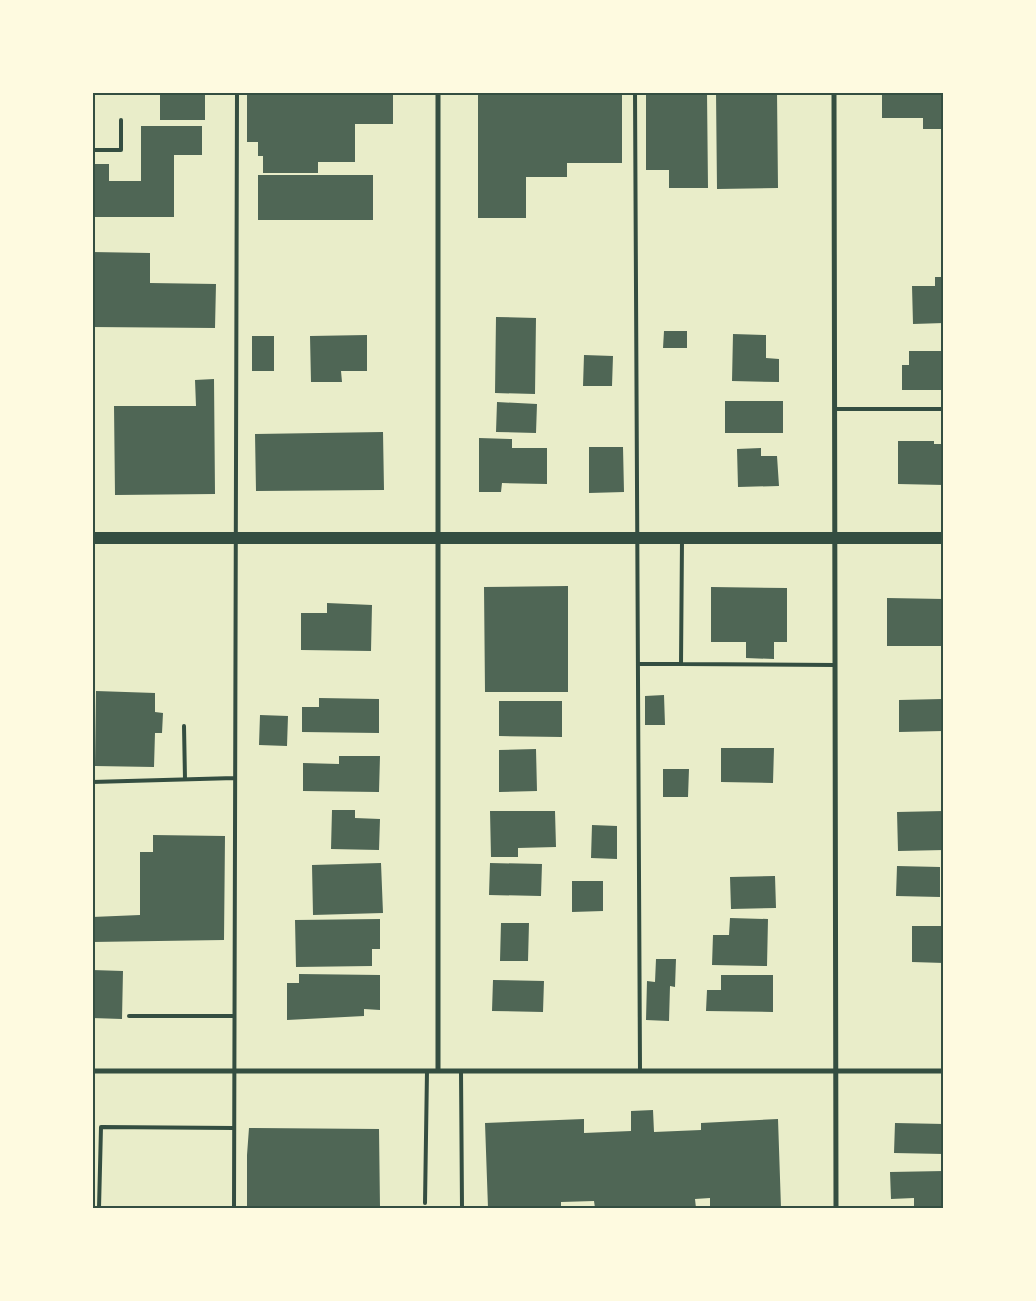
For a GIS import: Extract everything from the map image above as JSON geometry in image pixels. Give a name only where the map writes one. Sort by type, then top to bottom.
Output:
[{"type":"main road","points":[[92,538],[944,538]]},
{"type":"street","points":[[438,92],[438,1071]]},
{"type":"street","points":[[834,92],[836,1208]]},
{"type":"street","points":[[92,1071],[944,1071]]},
{"type":"lane","points":[[234,1208],[237,92]]},
{"type":"lane","points":[[635,92],[640,1071]]},
{"type":"lane","points":[[92,150],[121,150],[121,120]]},
{"type":"lane","points":[[835,409],[944,409]]},
{"type":"lane","points":[[682,538],[682,664]]},
{"type":"lane","points":[[638,664],[835,665]]},
{"type":"lane","points":[[184,726],[185,778]]},
{"type":"lane","points":[[92,782],[235,778]]},
{"type":"lane","points":[[129,1016],[234,1016]]},
{"type":"lane","points":[[425,1203],[427,1071]]},
{"type":"lane","points":[[461,1071],[462,1208]]},
{"type":"lane","points":[[99,1208],[101,1127],[234,1128]]},
{"type":"building","points":[[160,92],[205,92],[205,120],[160,120]]},
{"type":"building","points":[[247,92],[393,92],[393,124],[355,124],[355,162],[318,162],[318,173],[263,173],[263,156],[258,156],[258,142],[247,142]]},
{"type":"building","points":[[478,92],[622,92],[622,163],[567,163],[567,177],[526,177],[526,218],[478,218]]},
{"type":"building","points":[[646,92],[707,92],[708,188],[669,188],[669,170],[646,170]]},
{"type":"building","points":[[716,92],[777,92],[778,188],[717,189]]},
{"type":"building","points":[[882,92],[944,92],[944,129],[923,129],[923,118],[882,118]]},
{"type":"building","points":[[141,126],[202,126],[202,155],[174,155],[174,217],[92,217],[92,164],[109,164],[109,181],[141,181]]},
{"type":"building","points":[[258,175],[373,175],[373,220],[258,220]]},
{"type":"building","points":[[92,252],[150,253],[150,283],[216,284],[215,328],[92,327]]},
{"type":"building","points":[[935,277],[944,277],[944,323],[913,324],[912,286],[935,286]]},
{"type":"building","points":[[496,317],[536,318],[535,394],[495,393]]},
{"type":"building","points":[[664,331],[687,331],[687,348],[663,348]]},
{"type":"building","points":[[733,334],[766,335],[766,358],[779,359],[779,382],[732,381]]},
{"type":"building","points":[[367,335],[367,371],[341,371],[342,382],[311,382],[310,336]]},
{"type":"building","points":[[252,336],[274,336],[274,371],[252,371]]},
{"type":"building","points":[[909,351],[944,351],[944,390],[902,390],[902,365],[909,365]]},
{"type":"building","points":[[584,355],[613,356],[612,386],[583,386]]},
{"type":"building","points":[[214,379],[215,494],[115,495],[114,406],[196,406],[195,380]]},
{"type":"building","points":[[725,401],[783,401],[783,433],[725,433]]},
{"type":"building","points":[[497,402],[537,404],[536,433],[496,432]]},
{"type":"building","points":[[383,432],[384,490],[256,491],[255,434]]},
{"type":"building","points":[[479,438],[512,439],[512,448],[547,448],[547,484],[502,483],[501,492],[479,492]]},
{"type":"building","points":[[898,441],[934,441],[934,444],[944,444],[944,485],[898,484]]},
{"type":"building","points":[[589,447],[623,447],[624,492],[589,493]]},
{"type":"building","points":[[761,448],[761,456],[777,456],[779,486],[738,487],[737,449]]},
{"type":"building","points":[[568,586],[568,692],[485,692],[484,587]]},
{"type":"building","points":[[711,587],[787,588],[787,642],[774,642],[774,659],[746,658],[746,642],[711,642]]},
{"type":"building","points":[[887,598],[944,599],[944,646],[887,646]]},
{"type":"building","points":[[327,603],[372,605],[371,651],[301,650],[301,613],[327,613]]},
{"type":"building","points":[[96,691],[155,693],[155,712],[163,713],[162,733],[155,733],[154,767],[95,766]]},
{"type":"building","points":[[664,695],[665,725],[645,725],[645,696]]},
{"type":"building","points":[[319,698],[379,699],[379,733],[302,732],[302,707],[319,707]]},
{"type":"building","points":[[942,699],[943,731],[899,732],[899,700]]},
{"type":"building","points":[[499,701],[562,701],[562,737],[499,736]]},
{"type":"building","points":[[260,715],[288,716],[287,746],[259,745]]},
{"type":"building","points":[[721,748],[774,748],[773,783],[721,782]]},
{"type":"building","points":[[536,749],[537,791],[499,792],[499,750]]},
{"type":"building","points":[[339,756],[380,756],[379,792],[303,791],[303,763],[339,764]]},
{"type":"building","points":[[663,769],[689,769],[688,797],[663,797]]},
{"type":"building","points":[[332,810],[355,810],[355,818],[380,819],[379,850],[331,849]]},
{"type":"building","points":[[490,811],[555,811],[556,847],[518,848],[518,857],[491,857]]},
{"type":"building","points":[[944,811],[944,850],[898,851],[897,812]]},
{"type":"building","points":[[592,825],[617,826],[617,859],[591,858]]},
{"type":"building","points":[[153,835],[225,836],[224,940],[92,942],[92,917],[140,915],[140,852],[153,852]]},
{"type":"building","points":[[381,863],[383,913],[313,915],[312,865]]},
{"type":"building","points":[[490,863],[542,864],[541,896],[489,895]]},
{"type":"building","points":[[897,866],[940,867],[940,897],[896,896]]},
{"type":"building","points":[[775,876],[776,908],[731,909],[730,877]]},
{"type":"building","points":[[572,881],[603,881],[603,911],[572,912]]},
{"type":"building","points":[[730,918],[768,919],[767,966],[712,965],[713,935],[729,935]]},
{"type":"building","points":[[380,919],[380,949],[372,949],[372,966],[296,967],[295,920]]},
{"type":"building","points":[[501,923],[529,923],[528,961],[500,961]]},
{"type":"building","points":[[912,926],[944,926],[944,963],[912,962]]},
{"type":"building","points":[[656,959],[676,959],[675,987],[670,986],[669,1021],[646,1020],[647,981],[655,982]]},
{"type":"building","points":[[92,970],[123,971],[122,1019],[92,1018]]},
{"type":"building","points":[[299,974],[380,975],[380,1010],[364,1009],[364,1016],[287,1020],[287,983],[299,983]]},
{"type":"building","points":[[721,975],[773,975],[773,1012],[706,1011],[707,990],[721,990]]},
{"type":"building","points":[[493,980],[544,981],[543,1012],[492,1011]]},
{"type":"building","points":[[653,1110],[654,1132],[701,1130],[701,1123],[778,1119],[781,1208],[710,1208],[710,1198],[695,1199],[696,1208],[595,1208],[594,1201],[561,1202],[561,1208],[488,1208],[485,1123],[584,1119],[584,1133],[631,1131],[631,1111]]},
{"type":"building","points":[[895,1123],[944,1124],[944,1154],[894,1153]]},
{"type":"building","points":[[249,1128],[379,1129],[380,1208],[247,1208]]},
{"type":"building","points":[[944,1171],[944,1208],[914,1208],[914,1198],[891,1199],[890,1172]]}]
